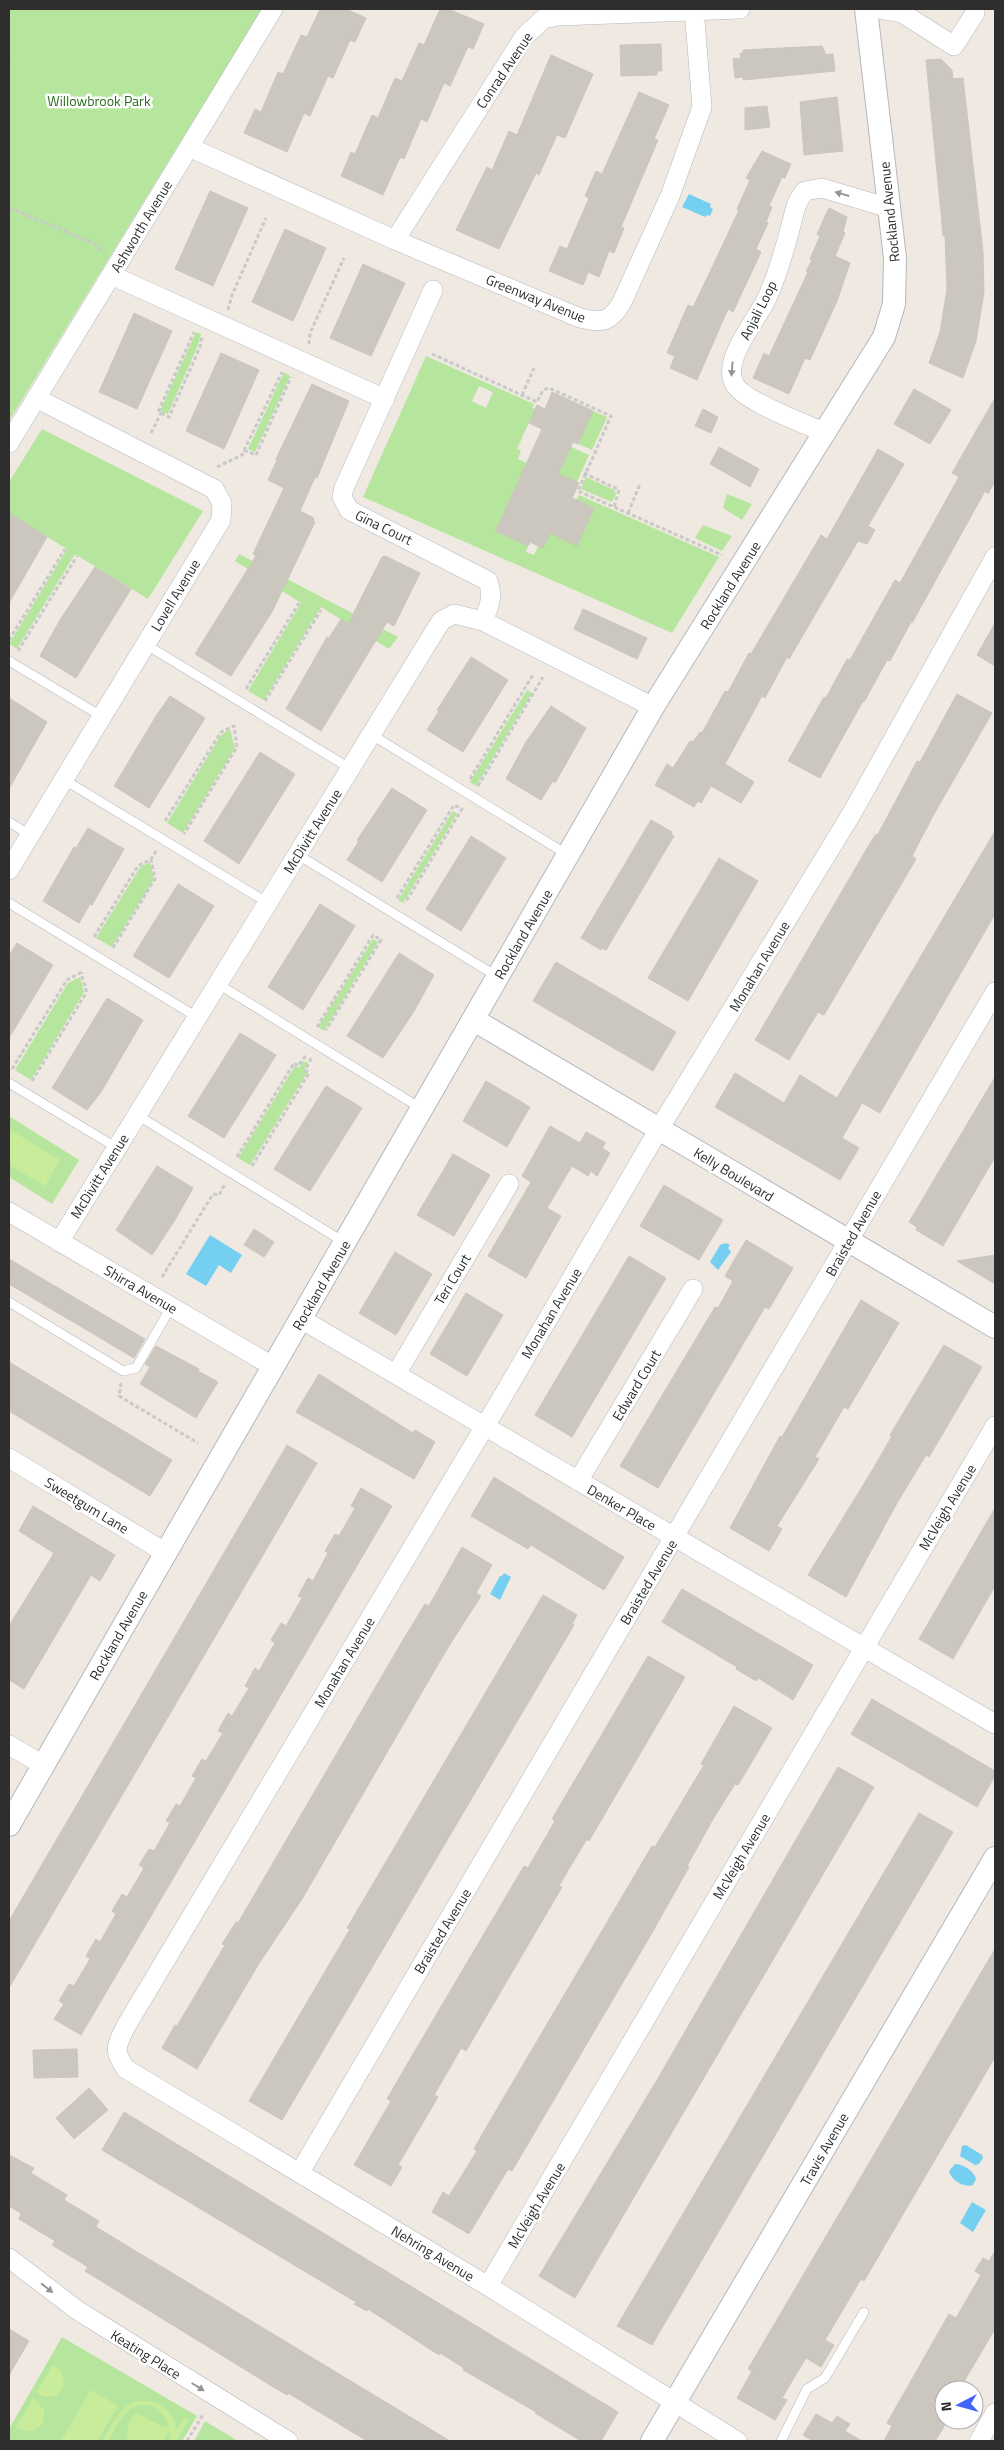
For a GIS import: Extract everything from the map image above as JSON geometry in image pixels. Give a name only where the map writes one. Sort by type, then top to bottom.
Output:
[{"type":"street","name":"Ashworth Avenue","points":[[9,442],[273,9]]},
{"type":"street","name":"Conrad Avenue","points":[[395,240],[532,27],[543,20],[559,16],[740,9]]},
{"type":"street","name":"Rockland Avenue","points":[[9,1825],[653,707],[876,354],[890,320],[895,283],[889,208],[866,9]]},
{"type":"street","points":[[878,9],[902,13],[954,46],[975,12]]},
{"type":"street","name":"Greenway Avenue","points":[[189,147],[395,240],[580,318],[596,321],[607,320],[616,313],[622,302],[670,196],[702,107],[694,10]]},
{"type":"street","name":"Anjali Loop","points":[[826,433],[748,398],[734,385],[731,366],[735,355],[767,299],[796,206],[805,191],[822,188],[889,208]]},
{"type":"street","points":[[114,270],[385,399]]},
{"type":"street","name":"Gina Court","points":[[433,290],[344,488],[342,497],[349,510],[488,581],[492,590],[491,602],[483,621]]},
{"type":"street","name":"Lovell Avenue","points":[[9,870],[221,520],[222,503],[214,489],[36,398]]},
{"type":"street","name":"Monahan Avenue","points":[[126,2069],[118,2058],[116,2046],[126,2026],[485,1426],[659,1129],[852,813],[993,567]]},
{"type":"street","name":"McDivitt Avenue","points":[[59,1242],[441,622],[454,614],[483,621],[653,707]]},
{"type":"street","name":"Braisted Avenue","points":[[300,2172],[995,992]]},
{"type":"street","name":"Kelly Boulevard","points":[[474,1020],[995,1327]]},
{"type":"street","name":"Teri Court","points":[[396,1374],[509,1184]]},
{"type":"street","name":"Shirra Avenue","points":[[9,1212],[274,1367]]},
{"type":"street","name":"Edward Court","points":[[578,1482],[693,1289]]},
{"type":"street","name":"Denker Place","points":[[301,1319],[995,1724]]},
{"type":"street","name":"McVeigh Avenue","points":[[488,2286],[995,1426]]},
{"type":"street","name":"Sweetgum Lane","points":[[11,1465],[166,1553]]},
{"type":"street","points":[[9,1745],[43,1766]]},
{"type":"street","name":"Travis Avenue","points":[[652,2441],[995,1858]]},
{"type":"street","name":"Nehring Avenue","points":[[126,2069],[488,2286],[737,2441]]},
{"type":"street","name":"Keating Place","points":[[9,2258],[77,2310],[288,2441]]},
{"type":"street","points":[[979,2441],[995,2413]]},
{"type":"lane","points":[[145,644],[351,769]]},
{"type":"lane","points":[[9,661],[102,716]]},
{"type":"lane","points":[[372,735],[568,855]]},
{"type":"lane","points":[[64,780],[268,902]]},
{"type":"lane","points":[[9,822],[30,835]]},
{"type":"lane","points":[[298,855],[498,977]]},
{"type":"lane","points":[[9,903],[197,1018]]},
{"type":"lane","points":[[218,984],[422,1109]]},
{"type":"lane","points":[[9,1083],[117,1148]]},
{"type":"lane","points":[[137,1116],[345,1243]]},
{"type":"lane","points":[[9,1302],[123,1371],[130,1371],[136,1368],[171,1306]]},
{"type":"lane","points":[[781,2441],[807,2389],[825,2378],[864,2312]]},
{"type":"path","points":[[9,59],[9,64]]},
{"type":"path","points":[[9,210],[17,211],[95,244],[114,270]]},
{"type":"path","points":[[227,313],[232,301],[232,295],[266,218]]},
{"type":"path","points":[[306,350],[311,339],[310,333],[344,258]]},
{"type":"path","points":[[194,330],[203,334],[200,347],[168,417],[161,413],[158,412],[194,330]]},
{"type":"path","points":[[432,354],[538,402],[543,390],[549,388],[610,416],[584,473],[578,491],[722,555]]},
{"type":"path","points":[[522,395],[534,368]]},
{"type":"path","points":[[217,467],[242,455],[244,450],[282,370],[293,374],[256,455],[244,450]]},
{"type":"path","points":[[151,433],[161,413]]},
{"type":"path","points":[[584,473],[619,490],[614,507]]},
{"type":"path","points":[[628,513],[640,484]]},
{"type":"path","points":[[9,640],[65,549]]},
{"type":"path","points":[[18,651],[77,556]]},
{"type":"path","points":[[246,689],[299,603]]},
{"type":"path","points":[[265,701],[321,610]]},
{"type":"path","points":[[468,782],[534,673]]},
{"type":"path","points":[[477,786],[543,677]]},
{"type":"path","points":[[165,821],[221,732],[234,726],[237,747],[184,834]]},
{"type":"path","points":[[397,898],[454,805],[462,809],[405,903]]},
{"type":"path","points":[[94,937],[138,866],[151,859],[157,849]]},
{"type":"path","points":[[113,948],[155,879],[151,859]]},
{"type":"path","points":[[318,1026],[373,935],[381,940],[326,1030]]},
{"type":"path","points":[[12,1069],[67,980],[82,972],[81,981],[86,987],[86,993],[32,1081]]},
{"type":"path","points":[[237,1157],[294,1063],[298,1066],[306,1054],[312,1056],[305,1070],[309,1072],[252,1166]]},
{"type":"path","points":[[162,1277],[213,1194],[219,1195],[225,1184],[228,1184]]},
{"type":"path","points":[[123,1371],[119,1396],[198,1443]]},
{"type":"path","points":[[188,2441],[204,2413]]},
{"type":"green space","name":"Willowbrook Park","points":[[9,9],[262,9],[9,421]]},
{"type":"green space","points":[[196,332],[201,334],[198,345],[168,414],[160,411]]},
{"type":"green space","points":[[426,356],[534,404],[532,408],[535,409],[517,449],[521,450],[518,459],[527,463],[496,531],[528,546],[526,552],[534,555],[538,546],[543,548],[550,533],[577,545],[594,508],[576,500],[579,495],[719,557],[672,633],[363,497]],"holes":[[[479,386],[493,392],[486,408],[472,401]]]},
{"type":"green space","points":[[284,372],[290,376],[255,452],[248,449]]},
{"type":"green space","points":[[593,411],[607,417],[592,450],[578,444]]},
{"type":"green space","points":[[42,429],[203,511],[148,599],[75,554],[17,649],[9,644],[67,549],[9,513],[9,482]]},
{"type":"green space","points":[[571,447],[589,455],[577,482],[558,474]]},
{"type":"green space","points":[[586,477],[614,490],[616,494],[612,502],[581,489]]},
{"type":"green space","points":[[727,494],[752,504],[742,520],[723,508]]},
{"type":"green space","points":[[703,525],[732,536],[722,551],[695,538]]},
{"type":"green space","points":[[239,554],[398,637],[389,649],[321,607],[264,700],[248,691],[301,603],[235,561]]},
{"type":"green space","points":[[527,690],[532,693],[476,786],[470,782]]},
{"type":"green space","points":[[230,729],[235,748],[183,833],[167,823],[221,735]]},
{"type":"green space","points":[[453,811],[457,814],[403,903],[398,900]]},
{"type":"green space","points":[[150,862],[154,879],[112,947],[96,938],[141,866]]},
{"type":"green space","points":[[373,939],[378,942],[324,1031],[318,1027]]},
{"type":"green space","points":[[80,977],[84,992],[31,1080],[15,1070],[68,983]]},
{"type":"green space","points":[[303,1061],[308,1063],[304,1070],[307,1073],[250,1165],[238,1158],[295,1066],[299,1068]]},
{"type":"green space","points":[[9,1116],[79,1160],[52,1204],[9,1177]]},
{"type":"green space","points":[[9,1129],[60,1160],[45,1186],[9,1165]]},
{"type":"green space","points":[[62,2337],[197,2416],[182,2441],[9,2441],[9,2429]]},
{"type":"green space","points":[[53,2364],[62,2372],[64,2385],[57,2395],[45,2397],[36,2393]]},
{"type":"green space","points":[[91,2390],[118,2406],[97,2441],[61,2441]]},
{"type":"green space","points":[[33,2398],[44,2410],[43,2423],[34,2431],[25,2431],[16,2427]]},
{"type":"green space","points":[[138,2401],[152,2402],[164,2407],[172,2417],[177,2430],[184,2418],[189,2420],[176,2441],[170,2441],[170,2432],[165,2417],[159,2411],[145,2405],[137,2406],[128,2411],[119,2421],[109,2441],[102,2441],[121,2412],[131,2403]]},
{"type":"green space","points":[[136,2412],[164,2428],[169,2427],[170,2433],[167,2434],[163,2441],[127,2441],[128,2424]]},
{"type":"green space","points":[[205,2421],[238,2441],[194,2441]]},
{"type":"water","points":[[689,194],[711,204],[710,207],[713,209],[710,216],[707,215],[705,217],[682,207]]},
{"type":"water","points":[[210,1235],[242,1255],[231,1273],[219,1265],[206,1286],[186,1274]]},
{"type":"water","points":[[726,1243],[730,1245],[728,1248],[731,1252],[718,1270],[710,1262],[720,1245]]},
{"type":"water","points":[[504,1573],[511,1577],[500,1600],[490,1594],[500,1576]]},
{"type":"water","points":[[966,2145],[982,2155],[983,2158],[979,2164],[975,2165],[960,2156],[962,2146]]},
{"type":"water","points":[[955,2164],[965,2167],[973,2173],[976,2179],[973,2185],[962,2184],[952,2177],[949,2171]]},
{"type":"water","points":[[972,2202],[986,2210],[973,2232],[960,2223]]},
{"type":"building","points":[[320,9],[346,9],[366,18],[355,42],[350,40],[333,78],[328,76],[310,116],[304,113],[287,152],[244,133],[255,109],[261,112],[278,72],[283,74],[301,35],[307,37]]},
{"type":"building","points":[[440,9],[448,9],[484,24],[473,49],[468,47],[450,86],[444,83],[427,122],[421,119],[404,159],[400,157],[383,195],[341,176],[351,152],[355,154],[372,115],[378,118],[395,78],[402,81],[419,43],[424,45]]},
{"type":"building","points":[[661,44],[662,71],[657,71],[657,75],[621,76],[620,45]]},
{"type":"building","points":[[822,46],[826,55],[833,54],[835,71],[743,80],[743,77],[735,78],[733,59],[741,58],[740,53],[743,53],[743,50]]},
{"type":"building","points":[[551,55],[593,74],[565,138],[557,135],[539,175],[536,173],[499,249],[456,230],[487,167],[492,170],[509,131],[517,135]]},
{"type":"building","points":[[941,59],[952,70],[953,79],[963,78],[983,252],[984,292],[976,341],[963,378],[929,363],[940,332],[947,289],[945,236],[943,236],[926,60]]},
{"type":"building","points":[[639,92],[669,105],[654,139],[658,140],[621,227],[624,228],[614,253],[609,251],[599,277],[588,272],[583,285],[549,271],[560,246],[567,249],[589,198],[585,196],[596,171],[602,174]]},
{"type":"building","points":[[837,97],[843,151],[804,155],[800,102]]},
{"type":"building","points":[[767,106],[770,127],[745,130],[745,108]]},
{"type":"building","points":[[762,151],[791,164],[785,178],[782,177],[769,206],[772,207],[766,222],[768,223],[756,249],[761,252],[733,312],[728,309],[697,380],[670,368],[675,356],[667,353],[688,305],[693,307],[710,272],[739,210],[737,209],[750,180],[746,178]]},
{"type":"building","points":[[210,191],[248,208],[213,286],[175,269]]},
{"type":"building","points":[[829,208],[847,217],[843,232],[845,233],[835,256],[850,263],[837,301],[810,360],[805,358],[789,394],[753,378],[764,353],[769,356],[808,272],[806,271],[812,260],[810,259],[820,236],[817,234]]},
{"type":"building","points":[[285,229],[326,248],[293,321],[252,302]]},
{"type":"building","points":[[363,264],[405,283],[371,356],[330,338]]},
{"type":"building","points":[[134,313],[172,331],[137,409],[99,392]]},
{"type":"building","points":[[221,353],[259,370],[224,449],[186,431]]},
{"type":"building","points":[[312,384],[349,401],[317,478],[315,477],[300,511],[314,518],[313,521],[315,522],[272,612],[231,676],[195,654],[256,556],[253,554],[284,488],[268,480]]},
{"type":"building","points":[[914,389],[951,410],[930,444],[894,424]]},
{"type":"building","points":[[552,392],[593,411],[578,444],[573,442],[558,474],[579,483],[572,498],[594,508],[577,546],[550,533],[543,548],[530,542],[528,546],[496,531],[542,429],[529,423],[537,405],[545,409]]},
{"type":"building","points":[[995,398],[995,481],[988,494],[985,491],[912,623],[890,661],[887,660],[820,778],[788,761],[847,659],[850,660],[895,580],[900,583],[959,477],[952,473]]},
{"type":"building","points":[[703,409],[718,417],[711,433],[695,426]]},
{"type":"building","points":[[719,447],[759,469],[750,487],[710,464]]},
{"type":"building","points":[[878,449],[904,464],[868,526],[875,530],[867,544],[858,541],[789,659],[787,657],[765,698],[762,696],[725,764],[754,782],[741,803],[711,786],[701,803],[698,801],[694,807],[655,785],[667,764],[673,768],[690,741],[693,742],[700,732],[702,733],[725,691],[728,692],[749,653],[751,654],[821,535],[827,539]]},
{"type":"building","points":[[9,513],[47,537],[9,603]]},
{"type":"building","points":[[385,556],[420,573],[394,626],[387,622],[321,731],[286,709],[327,637],[329,638],[341,619],[348,624],[382,557]]},
{"type":"building","points":[[95,567],[131,589],[76,678],[40,656],[60,620]]},
{"type":"building","points":[[583,609],[647,638],[637,659],[574,629]]},
{"type":"building","points":[[995,623],[995,666],[977,655]]},
{"type":"building","points":[[471,657],[508,680],[463,752],[427,730],[439,711],[437,710]]},
{"type":"building","points":[[957,694],[992,713],[912,856],[916,859],[824,1015],[818,1012],[789,1060],[755,1040],[869,845],[876,834],[877,836],[917,761],[920,762]]},
{"type":"building","points":[[170,696],[205,718],[149,808],[114,786]]},
{"type":"building","points":[[9,698],[47,722],[9,789]]},
{"type":"building","points":[[551,706],[586,728],[555,783],[553,781],[541,800],[506,779],[526,742]]},
{"type":"building","points":[[260,752],[295,774],[239,864],[204,841]]},
{"type":"building","points":[[392,788],[427,810],[382,882],[347,860],[359,841],[357,840]]},
{"type":"building","points":[[651,820],[672,832],[671,834],[674,836],[606,950],[602,948],[601,950],[581,938]]},
{"type":"building","points":[[88,828],[124,849],[92,905],[90,904],[79,923],[43,901],[74,847],[76,848]]},
{"type":"building","points":[[995,831],[995,914],[880,1113],[862,1103],[842,1138],[859,1148],[840,1180],[715,1107],[735,1073],[784,1103],[800,1075],[837,1098]]},
{"type":"building","points":[[471,836],[506,858],[461,931],[426,909]]},
{"type":"building","points":[[719,858],[758,881],[688,1001],[648,978]]},
{"type":"building","points":[[178,884],[214,906],[169,978],[133,956]]},
{"type":"building","points":[[320,904],[355,926],[303,1010],[268,987]]},
{"type":"building","points":[[17,943],[53,965],[9,1038],[9,956]]},
{"type":"building","points":[[399,953],[434,975],[413,1013],[383,1058],[347,1036]]},
{"type":"building","points":[[556,962],[676,1032],[653,1071],[533,1001]]},
{"type":"building","points":[[107,998],[143,1020],[101,1092],[87,1110],[52,1088]]},
{"type":"building","points":[[240,1033],[276,1055],[224,1138],[188,1116]]},
{"type":"building","points":[[995,1077],[995,1157],[943,1246],[916,1230],[917,1227],[909,1222]]},
{"type":"building","points":[[486,1081],[530,1107],[507,1147],[463,1121]]},
{"type":"building","points":[[326,1086],[362,1108],[310,1191],[274,1169]]},
{"type":"building","points":[[550,1126],[580,1143],[586,1132],[606,1143],[602,1148],[610,1153],[597,1176],[591,1171],[588,1176],[572,1166],[547,1208],[561,1216],[526,1278],[488,1256],[531,1182],[522,1176]]},
{"type":"building","points":[[453,1154],[490,1175],[454,1236],[417,1215]]},
{"type":"building","points":[[157,1166],[193,1188],[152,1255],[116,1230]]},
{"type":"building","points":[[664,1185],[723,1220],[699,1260],[640,1226]]},
{"type":"building","points":[[254,1229],[274,1242],[264,1257],[244,1245]]},
{"type":"building","points":[[746,1240],[793,1268],[769,1309],[765,1307],[658,1488],[620,1466],[715,1307],[718,1308],[733,1281],[725,1276]]},
{"type":"building","points":[[395,1252],[432,1274],[396,1335],[359,1313]]},
{"type":"building","points":[[995,1255],[995,1284],[957,1261]]},
{"type":"building","points":[[629,1256],[666,1278],[572,1437],[535,1415]]},
{"type":"building","points":[[9,1259],[145,1339],[134,1358],[9,1284]]},
{"type":"building","points":[[466,1293],[503,1315],[467,1376],[430,1354]]},
{"type":"building","points":[[861,1300],[899,1323],[848,1409],[844,1407],[815,1457],[819,1459],[777,1526],[782,1529],[769,1551],[730,1528],[780,1436],[782,1437]]},
{"type":"building","points":[[944,1345],[982,1367],[929,1457],[926,1455],[897,1503],[846,1597],[808,1575],[873,1469],[892,1436],[890,1435]]},
{"type":"building","points":[[156,1346],[199,1369],[198,1371],[218,1382],[196,1418],[140,1384],[150,1367],[145,1364]]},
{"type":"building","points":[[9,1362],[172,1460],[150,1496],[9,1411]]},
{"type":"building","points":[[319,1374],[413,1433],[415,1430],[435,1442],[414,1479],[296,1412]]},
{"type":"building","points":[[287,1445],[317,1463],[9,1988],[9,1921]]},
{"type":"building","points":[[494,1477],[624,1557],[604,1590],[531,1545],[528,1549],[471,1516]]},
{"type":"building","points":[[361,1488],[392,1506],[81,2035],[54,2019],[64,2004],[59,2001],[69,1984],[74,1986],[90,1959],[86,1956],[96,1939],[100,1942],[116,1914],[112,1911],[122,1894],[127,1897],[144,1868],[139,1865],[149,1849],[154,1851],[170,1823],[166,1821],[176,1804],[180,1806],[196,1778],[192,1776],[202,1759],[206,1761],[223,1733],[218,1731],[228,1713],[232,1716],[249,1688],[245,1686],[255,1668],[259,1671],[275,1643],[271,1640],[281,1623],[286,1626],[302,1598],[298,1596],[308,1578],[313,1581],[328,1553],[325,1551],[335,1534],[339,1536],[355,1508],[351,1506]]},
{"type":"building","points":[[33,1506],[115,1555],[100,1581],[91,1575],[24,1689],[9,1680],[9,1626],[54,1553],[19,1531]]},
{"type":"building","points":[[995,1508],[995,1586],[953,1659],[919,1639]]},
{"type":"building","points":[[462,1547],[492,1565],[476,1593],[481,1596],[447,1649],[302,1899],[258,1965],[197,2069],[162,2048],[225,1945],[222,1944],[236,1922],[238,1923],[403,1640],[425,1604],[429,1606]]},
{"type":"building","points":[[682,1589],[813,1665],[793,1700],[758,1678],[756,1681],[736,1669],[737,1667],[662,1622]]},
{"type":"building","points":[[543,1595],[577,1615],[572,1624],[574,1625],[282,2120],[249,2101],[350,1929],[347,1928]]},
{"type":"building","points":[[648,1656],[685,1677],[589,1841],[587,1839],[573,1862],[559,1886],[562,1887],[466,2051],[461,2048],[434,2095],[438,2097],[398,2165],[402,2167],[391,2186],[354,2165],[391,2101],[387,2099],[524,1866],[528,1868],[555,1821],[552,1819]]},
{"type":"building","points":[[872,1699],[995,1771],[995,1776],[977,1807],[851,1734]]},
{"type":"building","points":[[734,1706],[772,1728],[738,1785],[735,1784],[713,1819],[687,1866],[689,1867],[649,1938],[512,2171],[508,2169],[469,2234],[432,2212],[443,2192],[449,2196],[477,2151],[474,2149],[487,2126],[652,1846],[655,1847],[704,1765],[701,1764]]},
{"type":"building","points":[[838,1767],[874,1787],[575,2298],[539,2276],[657,2080]]},
{"type":"building","points":[[919,1813],[953,1832],[652,2345],[617,2326]]},
{"type":"building","points":[[995,1949],[995,2057],[864,2281],[861,2279],[825,2340],[834,2345],[821,2367],[806,2358],[782,2398],[787,2400],[775,2420],[737,2398],[752,2371],[748,2369]]},
{"type":"building","points":[[77,2049],[78,2077],[34,2078],[33,2050]]},
{"type":"building","points":[[89,2088],[108,2110],[74,2139],[56,2118]]},
{"type":"building","points":[[124,2112],[618,2412],[601,2441],[581,2441],[536,2412],[463,2370],[464,2368],[440,2353],[439,2355],[368,2309],[367,2311],[354,2304],[356,2302],[102,2150]]},
{"type":"building","points":[[9,2155],[34,2168],[31,2173],[67,2195],[64,2200],[99,2221],[96,2227],[450,2441],[367,2441],[288,2393],[287,2395],[270,2385],[85,2271],[88,2267],[52,2245],[55,2241],[19,2219],[21,2213],[9,2206]]},
{"type":"building","points":[[995,2251],[995,2329],[965,2380],[934,2380],[934,2430],[942,2430],[935,2441],[884,2441],[892,2426],[887,2423],[949,2314],[956,2318],[981,2275],[975,2271],[983,2258],[989,2261]]},
{"type":"building","points":[[9,2329],[29,2341],[9,2375]]},
{"type":"building","points":[[816,2414],[832,2423],[837,2416],[850,2424],[845,2431],[862,2441],[813,2441],[803,2435]]}]
